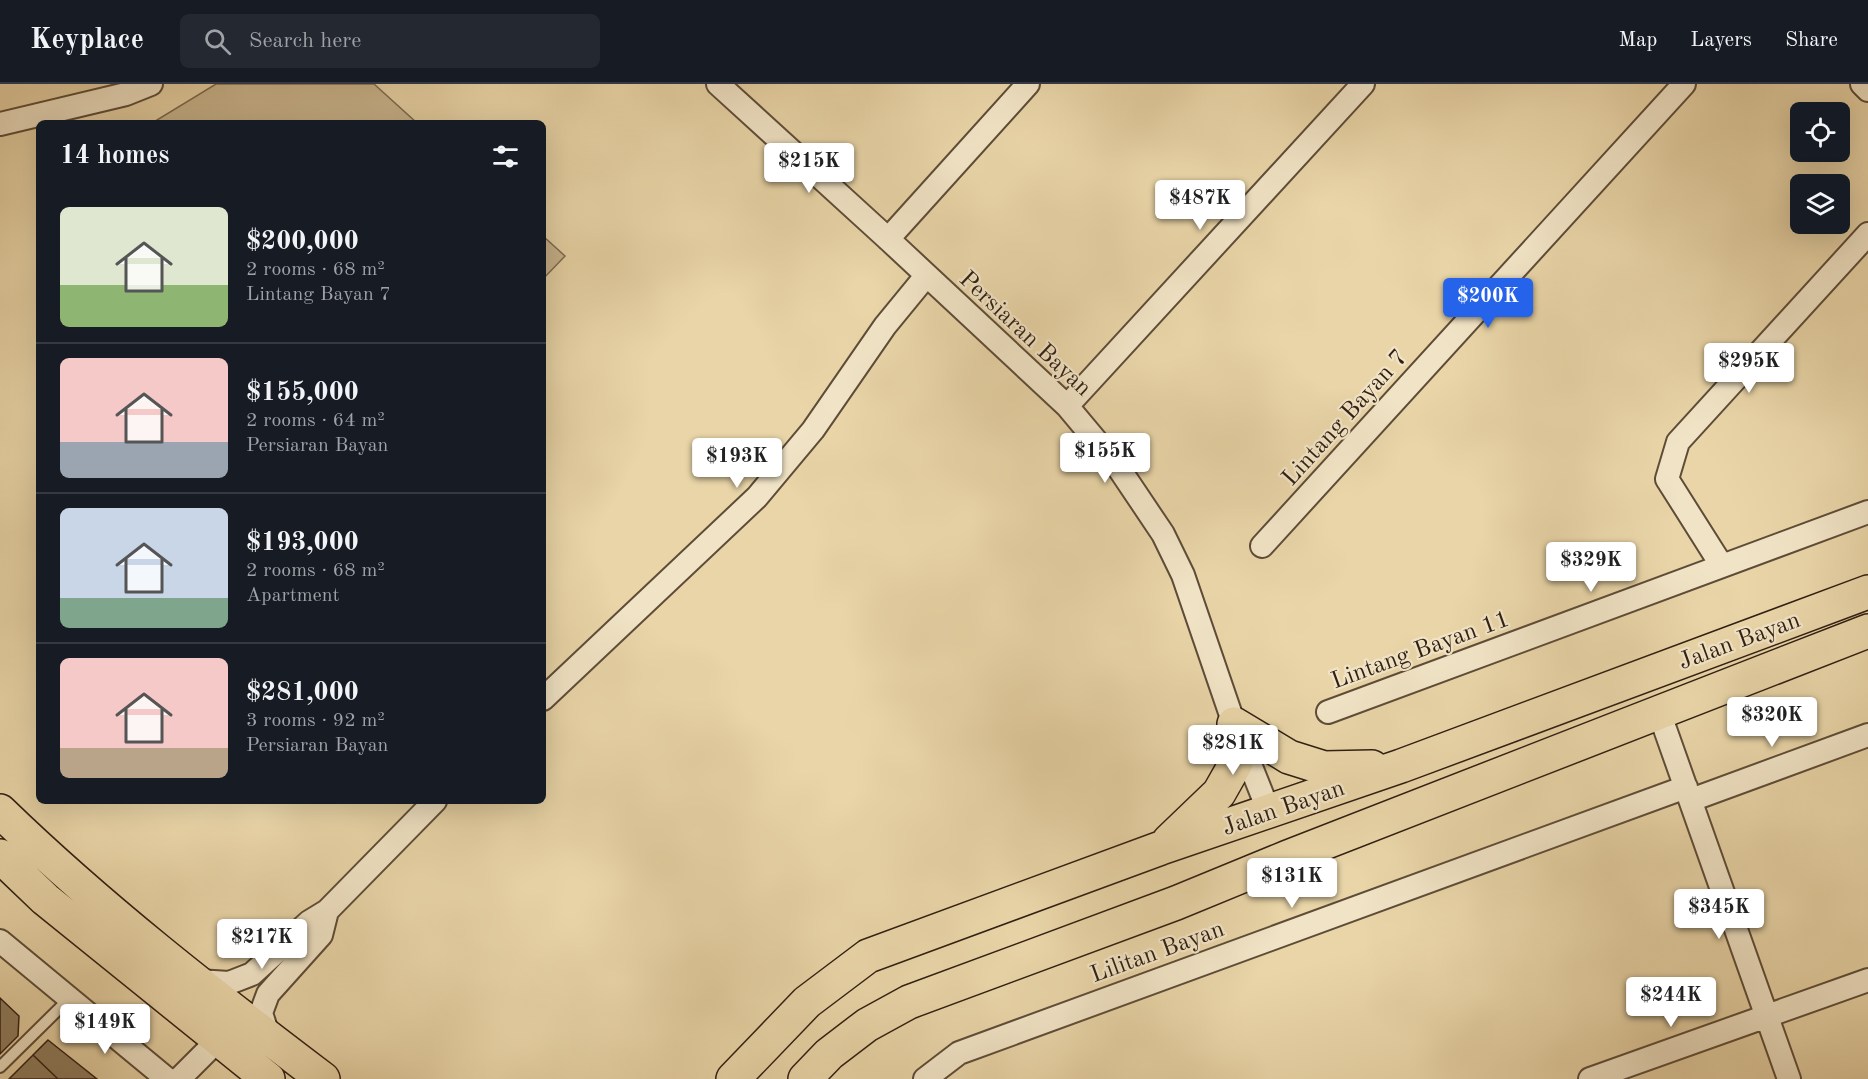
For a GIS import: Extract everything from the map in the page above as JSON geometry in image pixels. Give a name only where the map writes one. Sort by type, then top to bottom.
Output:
[{"type":"main road","name":"Jalan Bayan","points":[[734,1079],[807,1002],[868,956],[1161,848],[1401,766],[1868,592]]},
{"type":"main road","name":"Jalan Bayan","points":[[806,1079],[829,1054],[867,1025],[909,1002],[1176,903],[1868,631]]},
{"type":"main road","points":[[1234,724],[1289,757],[1324,768],[1401,766]]},
{"type":"main road","points":[[1161,848],[1219,793],[1236,763],[1234,724]]},
{"type":"main road","points":[[1269,812],[1279,828],[1287,835],[1298,836],[1416,807]]},
{"type":"main road","points":[[0,811],[49,858],[268,1038],[323,1079]]},
{"type":"main road","points":[[1176,903],[1223,869],[1259,849],[1267,841],[1270,831],[1269,812]]},
{"type":"main road","points":[[0,856],[45,899],[268,1079]]},
{"type":"street","points":[[0,124],[126,94],[151,84]]},
{"type":"street","name":"Persiaran Bayan","points":[[718,84],[888,238],[1067,406],[1118,467],[1163,534],[1183,575],[1234,724],[1269,812]]},
{"type":"street","points":[[888,238],[1028,84]]},
{"type":"street","points":[[1067,406],[1364,84]]},
{"type":"street","name":"Lintang Bayan 7","points":[[1262,546],[1684,84]]},
{"type":"street","points":[[1862,84],[1868,90]]},
{"type":"street","points":[[1722,566],[1667,479],[1678,442],[1868,234]]},
{"type":"street","points":[[546,696],[757,497],[813,430],[885,326],[926,276]]},
{"type":"street","name":"Lintang Bayan 11","points":[[1328,712],[1868,512]]},
{"type":"street","points":[[1659,712],[1789,1079]]},
{"type":"street","name":"Lilitan Bayan","points":[[925,1079],[958,1053],[1688,794],[1868,735]]},
{"type":"street","points":[[198,981],[230,983],[252,974],[309,922],[327,911],[432,804]]},
{"type":"street","points":[[268,1038],[261,1013],[268,994],[321,935],[327,911]]},
{"type":"street","points":[[0,940],[167,1079]]},
{"type":"street","points":[[1590,1079],[1868,980]]},
{"type":"street","points":[[179,1079],[241,1016]]},
{"type":"lane","points":[[0,1067],[69,999]]},
{"type":"shaded area","points":[[216,84],[374,84],[414,120],[157,120]]},
{"type":"shaded area","points":[[546,239],[565,256],[546,276]]},
{"type":"building","points":[[0,998],[19,1016],[18,1036],[0,1054]]},
{"type":"building","points":[[48,1040],[97,1079],[58,1079],[33,1055]]},
{"type":"building","points":[[33,1055],[58,1079],[9,1079]]}]
